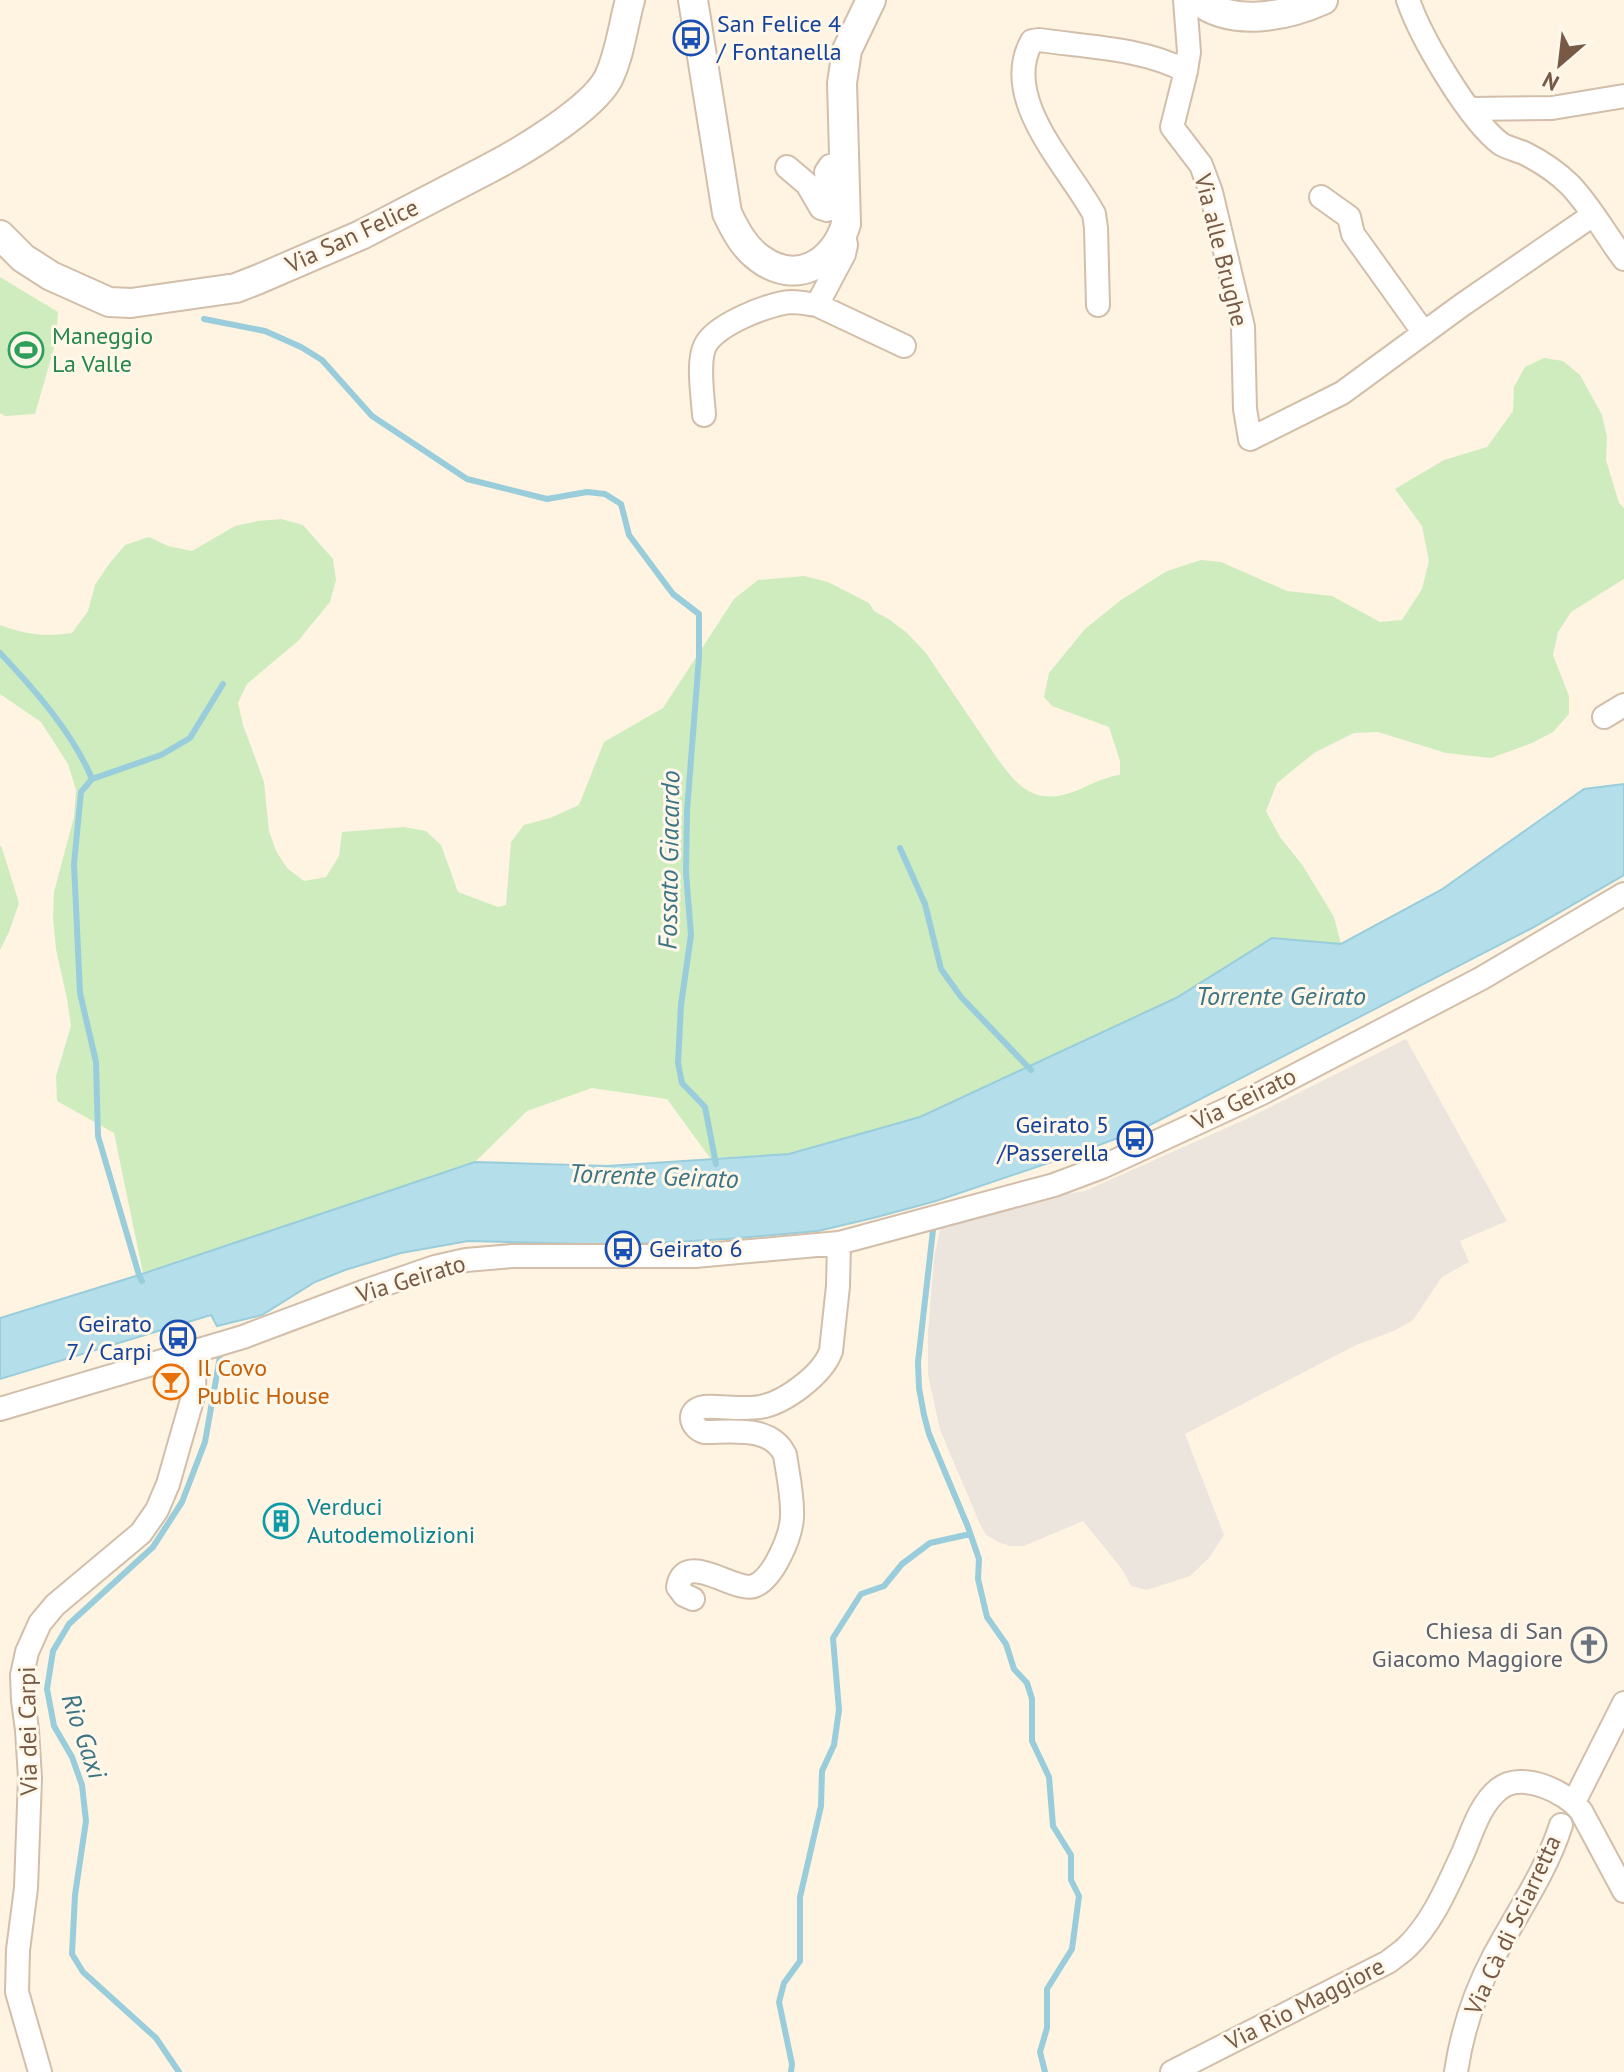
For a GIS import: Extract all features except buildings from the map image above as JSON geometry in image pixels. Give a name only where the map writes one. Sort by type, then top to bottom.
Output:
[{"type":"street","name":"Via San Felice","points":[[0,235],[23,258],[51,276],[109,302],[131,303],[236,288],[361,235],[506,159],[579,111],[609,77],[630,0]]},
{"type":"street","points":[[693,0],[727,213],[743,243],[758,258],[789,271],[816,265],[832,253],[843,233],[847,217],[842,83],[847,50],[871,0]]},
{"type":"street","name":"Via alle Brughe","points":[[1185,0],[1189,52],[1172,127],[1201,165],[1211,192],[1243,327],[1245,409],[1250,439],[1342,393],[1424,333]]},
{"type":"street","points":[[1197,0],[1214,11],[1254,16],[1279,7],[1298,10],[1323,0]]},
{"type":"street","points":[[1408,0],[1431,50],[1470,109],[1501,143],[1534,158],[1568,183],[1624,259]]},
{"type":"street","points":[[1098,305],[1094,214],[1039,129],[1030,107],[1024,66],[1029,47],[1032,41],[1039,40],[1130,53],[1158,58],[1186,71]]},
{"type":"street","points":[[1470,109],[1552,108],[1624,96]]},
{"type":"street","points":[[787,167],[807,184],[820,206],[827,210],[830,205],[826,172],[830,166],[845,162]]},
{"type":"street","points":[[1321,197],[1349,217],[1353,234],[1424,333],[1593,215]]},
{"type":"street","points":[[817,305],[844,254],[846,245],[843,233]]},
{"type":"street","points":[[704,415],[702,358],[705,346],[728,325],[770,306],[794,302],[817,305],[904,346]]},
{"type":"street","points":[[1604,717],[1624,705]]},
{"type":"street","name":"Via Geirato","points":[[0,1409],[243,1337],[368,1290],[466,1260],[512,1256],[695,1256],[839,1243],[1054,1185],[1102,1167],[1260,1094],[1482,978],[1624,894]]},
{"type":"street","points":[[693,1599],[684,1595],[678,1587],[683,1576],[691,1572],[700,1571],[748,1587],[756,1586],[779,1559],[792,1518],[786,1463],[781,1447],[774,1440],[755,1433],[704,1432],[694,1427],[694,1412],[704,1407],[758,1408],[771,1404],[821,1369],[831,1351],[839,1243]]},
{"type":"street","name":"Via dei Carpi","points":[[40,2072],[17,1992],[18,1950],[26,1888],[30,1778],[22,1675],[27,1652],[40,1623],[55,1605],[141,1533],[157,1510],[168,1484],[194,1393],[200,1348]]},
{"type":"street","points":[[1624,1703],[1574,1802],[1624,1891]]},
{"type":"street","name":"Via Rio Maggiore","points":[[1172,2072],[1388,1962],[1408,1947],[1447,1887],[1481,1812],[1503,1786],[1534,1783],[1551,1788],[1574,1802]]},
{"type":"street","name":"Via Cà di Sciarretta","points":[[1456,2072],[1475,1996],[1493,1957],[1534,1887],[1561,1825]]},
{"type":"shaded area","points":[[1406,1039],[1507,1221],[1460,1241],[1469,1262],[1442,1277],[1413,1320],[1354,1346],[1185,1434],[1224,1535],[1209,1558],[1190,1576],[1147,1590],[1131,1586],[1122,1569],[1083,1521],[1024,1546],[1010,1546],[986,1535],[940,1430],[928,1375],[934,1258],[940,1229],[1030,1200],[1085,1191],[1244,1120]]},
{"type":"green space","name":"Maneggio La Valle","points":[[0,277],[58,312],[56,341],[35,414],[5,416],[0,413]]},
{"type":"green space","points":[[1544,358],[1563,361],[1580,375],[1602,415],[1607,437],[1606,460],[1619,503],[1624,508],[1624,579],[1571,612],[1558,632],[1553,655],[1569,696],[1569,714],[1553,732],[1491,758],[1446,753],[1378,732],[1354,733],[1314,753],[1277,783],[1266,811],[1334,917],[1341,944],[1272,938],[1176,998],[920,1117],[789,1154],[710,1158],[667,1099],[592,1088],[527,1111],[475,1162],[143,1273],[114,1133],[57,1101],[56,1076],[71,1026],[56,949],[54,892],[74,817],[76,790],[68,764],[41,722],[0,694],[0,625],[35,634],[72,633],[88,611],[95,585],[109,564],[125,545],[149,537],[168,546],[192,551],[235,526],[281,519],[303,525],[333,559],[336,580],[330,602],[298,641],[247,684],[238,703],[264,782],[269,831],[276,851],[287,868],[304,881],[326,877],[339,856],[342,832],[404,827],[426,831],[441,845],[458,892],[498,907],[506,905],[511,842],[524,825],[579,805],[604,742],[663,708],[734,599],[758,580],[804,576],[828,582],[869,603],[874,611],[907,633],[926,653],[999,761],[1030,792],[1049,797],[1060,796],[1120,775],[1120,761],[1109,727],[1052,706],[1044,697],[1049,673],[1085,629],[1121,600],[1167,571],[1201,560],[1221,562],[1287,591],[1332,596],[1380,622],[1402,620],[1422,589],[1429,561],[1422,526],[1395,489],[1444,460],[1487,447],[1513,411],[1514,387],[1525,367]]},
{"type":"green space","points":[[0,845],[19,903],[0,950]]},
{"type":"water","name":"Torrente Geirato","points":[[1624,784],[1624,875],[1532,928],[1144,1128],[1078,1153],[936,1201],[818,1231],[621,1245],[468,1241],[401,1253],[315,1282],[262,1315],[217,1326],[211,1315],[0,1379],[0,1318],[139,1275],[475,1162],[607,1166],[789,1154],[920,1117],[1176,998],[1272,938],[1341,944],[1441,890],[1584,789]]},
{"type":"waterway","name":"Fossato Giacardo","points":[[204,319],[265,331],[301,347],[322,360],[372,416],[467,479],[547,499],[587,492],[605,494],[621,504],[629,535],[673,594],[699,614],[699,657],[687,811],[686,873],[691,935],[681,1005],[678,1063],[682,1083],[705,1107],[716,1164]]},
{"type":"waterway","points":[[0,653],[64,728],[92,779]]},
{"type":"waterway","points":[[142,1281],[98,1136],[96,1062],[80,993],[74,864],[81,792],[92,779],[161,755],[190,738],[223,684]]},
{"type":"waterway","points":[[900,848],[925,904],[941,969],[961,997],[1031,1070]]},
{"type":"waterway","points":[[933,1230],[918,1362],[924,1415],[979,1559],[978,1579],[987,1617],[1006,1644],[1014,1669],[1027,1683],[1032,1699],[1032,1741],[1049,1777],[1053,1826],[1071,1855],[1071,1880],[1079,1896],[1072,1949],[1047,1989],[1047,2028],[1040,2052],[1045,2072]]},
{"type":"waterway","name":"Rio Gaxi","points":[[179,2072],[156,2038],[83,1972],[72,1954],[75,1895],[86,1821],[82,1785],[72,1757],[54,1726],[47,1689],[53,1651],[69,1624],[153,1547],[182,1502],[205,1442],[221,1351]]},
{"type":"waterway","points":[[791,2072],[779,2002],[784,1983],[800,1961],[800,1897],[821,1806],[822,1771],[834,1745],[839,1710],[833,1638],[861,1594],[884,1586],[902,1564],[930,1543],[970,1534]]},
{"type":"place","name":"San Felice 4 / Fontanella","points":[[691,38]]},
{"type":"place","name":"Maneggio La Valle","points":[[26,350]]},
{"type":"place","name":"Geirato 5 /Passerella","points":[[1135,1139]]},
{"type":"place","name":"Geirato 6","points":[[623,1249]]},
{"type":"place","name":"Geirato 7 / Carpi","points":[[178,1338]]},
{"type":"place","name":"Il Covo Public House","points":[[171,1382]]},
{"type":"place","name":"Verduci Autodemolizioni","points":[[281,1521]]},
{"type":"place","name":"Chiesa di San Giacomo Maggiore","points":[[1589,1645]]}]
